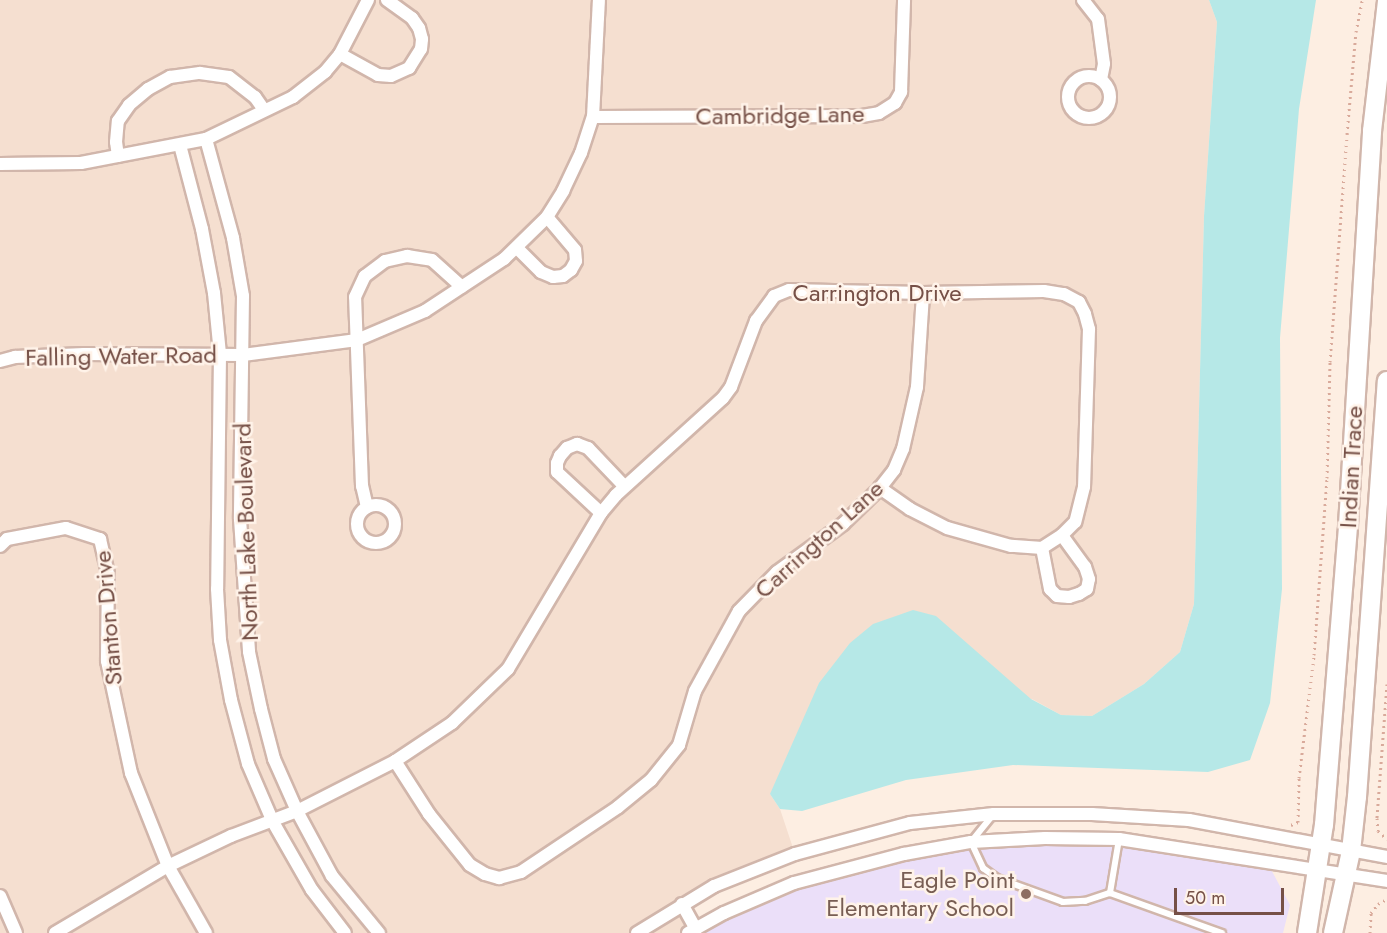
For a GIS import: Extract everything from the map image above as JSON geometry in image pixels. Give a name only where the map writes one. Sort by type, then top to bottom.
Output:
[{"type":"main road","name":"Indian Trace","points":[[1307,933],[1320,844],[1348,525],[1372,131],[1387,1]]},
{"type":"main road","name":"Indian Trace","points":[[1333,933],[1351,851],[1387,381]]},
{"type":"street","points":[[0,164],[81,163],[206,139],[293,96],[317,78],[339,54],[368,0]]},
{"type":"street","points":[[339,54],[378,75],[391,76],[409,68],[421,49],[422,39],[419,28],[412,18],[387,0]]},
{"type":"street","name":"Falling Water Road","points":[[0,361],[15,357],[84,354],[243,354],[357,340],[425,311],[517,248],[547,217],[581,153],[593,117],[598,0]]},
{"type":"street","name":"Cambridge Lane","points":[[593,117],[850,116],[879,113],[895,103],[901,92],[904,0]]},
{"type":"street","points":[[1083,0],[1098,19],[1104,64],[1101,80]]},
{"type":"street","points":[[118,156],[116,142],[118,122],[129,105],[148,89],[170,77],[200,73],[229,77],[255,97],[264,111]]},
{"type":"street","name":"North Lake Boulevard","points":[[206,139],[233,238],[241,285],[243,354],[240,519],[249,652],[274,759],[297,811],[332,876],[348,899],[379,933]]},
{"type":"street","name":"North Lake Boulevard","points":[[180,145],[202,230],[214,293],[220,354],[217,589],[220,640],[231,700],[248,764],[273,822],[312,890],[345,933]]},
{"type":"street","points":[[517,248],[542,272],[553,277],[563,276],[571,270],[576,261],[575,250],[547,217]]},
{"type":"street","points":[[367,507],[362,486],[355,297],[365,276],[386,261],[407,256],[432,260],[462,287]]},
{"type":"street","name":"Carrington Drive","points":[[297,811],[395,761],[452,723],[508,669],[601,513],[624,486],[723,398],[731,387],[756,321],[774,296],[789,290],[923,293],[1044,291],[1064,294],[1079,302],[1089,329],[1084,487],[1075,522],[1062,535],[1042,548]]},
{"type":"street","name":"Carrington Lane","points":[[395,761],[429,814],[470,865],[485,874],[499,878],[521,872],[618,807],[651,780],[679,745],[695,692],[740,611],[777,573],[843,524],[880,488],[894,470],[903,449],[917,387],[923,293]]},
{"type":"street","points":[[601,513],[557,472],[556,463],[560,456],[567,448],[577,444],[588,448],[624,486]]},
{"type":"street","points":[[880,488],[910,509],[947,528],[1011,546],[1042,548],[1050,589],[1058,596],[1069,597],[1087,589],[1089,579],[1085,567],[1062,535]]},
{"type":"street","name":"Stanton Drive","points":[[0,546],[7,539],[66,528],[100,539],[108,574],[107,661],[131,773],[168,866],[206,933]]},
{"type":"street","points":[[55,933],[168,866],[231,836],[297,811]]},
{"type":"street","points":[[637,933],[714,886],[795,854],[909,823],[994,814],[1092,814],[1189,820],[1387,857]]},
{"type":"street","points":[[682,904],[692,931],[724,913],[794,883],[904,854],[971,842],[1045,838],[1119,839],[1387,881]]},
{"type":"street","points":[[0,896],[16,933]]},
{"type":"lane","points":[[994,814],[971,842],[983,868],[1008,882],[1064,902],[1085,901],[1110,893],[1222,933]]},
{"type":"lane","points":[[1110,893],[1119,839]]},
{"type":"path","points":[[1286,827],[1298,822],[1299,778],[1314,655],[1326,478],[1330,362],[1346,145],[1356,32],[1362,0]]},
{"type":"path","points":[[1387,684],[1377,818],[1378,831],[1387,839]]},
{"type":"path","points":[[1370,933],[1371,914],[1378,904],[1387,899]]},
{"type":"shaded area","points":[[0,0],[1209,0],[1217,22],[1204,216],[1194,604],[1180,652],[1144,684],[1092,716],[1061,715],[1032,699],[770,794],[780,809],[795,854],[682,904],[696,929],[688,933],[0,933]]},
{"type":"shaded area","name":"Eagle Point Elementary School","points":[[1119,839],[1267,862],[1290,905],[1283,933],[688,933],[794,883],[971,842]]},
{"type":"water","points":[[1209,0],[1316,0],[1299,109],[1280,338],[1282,589],[1270,703],[1250,760],[1208,772],[1013,765],[906,780],[802,811],[780,809],[770,794],[819,683],[850,643],[873,624],[913,610],[936,616],[1031,699],[1061,715],[1092,716],[1144,684],[1180,652],[1194,604],[1204,216],[1217,22]]},
{"type":"place","name":"Eagle Point Elementary School","points":[[1026,894]]}]
